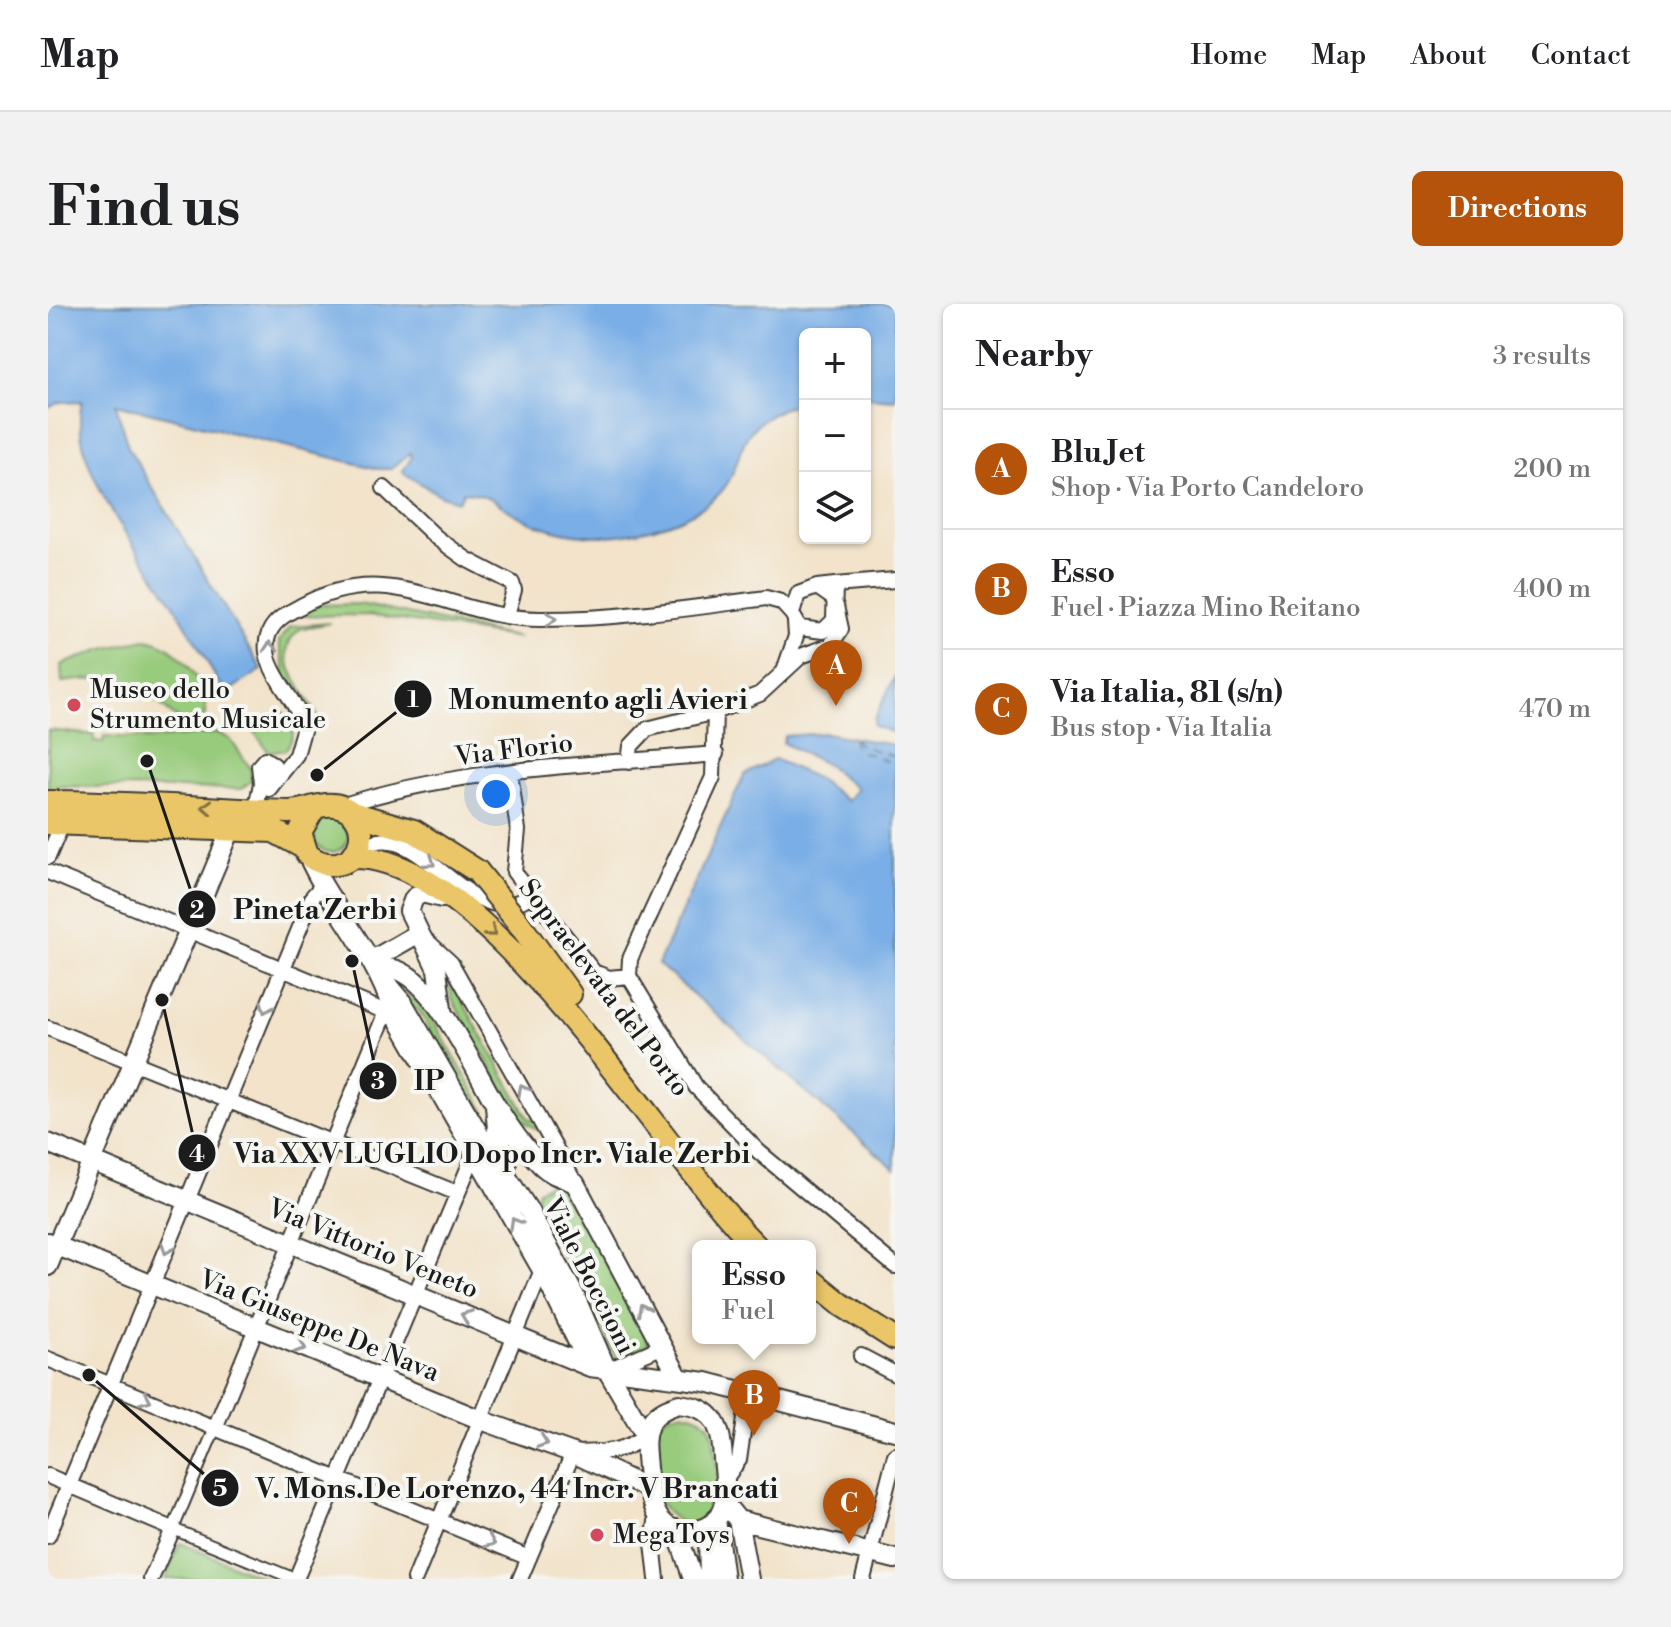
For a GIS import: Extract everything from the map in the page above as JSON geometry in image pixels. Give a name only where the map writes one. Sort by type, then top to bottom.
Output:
[{"type":"main road","points":[[48,802],[264,803],[313,810],[328,804],[346,810],[360,826],[351,856]]},
{"type":"main road","points":[[305,850],[302,826],[313,810]]},
{"type":"main road","name":"Sopraelevata del Porto","points":[[346,810],[414,831],[448,849],[477,871],[714,1187],[769,1240]]},
{"type":"main road","points":[[55,823],[274,831],[326,865],[351,856],[383,861],[412,874],[456,904],[535,974],[714,1187],[752,1240]]},
{"type":"main road","points":[[816,1284],[842,1305],[895,1339]]},
{"type":"main road","points":[[816,1300],[872,1342],[895,1353]]},
{"type":"street","points":[[384,488],[437,538],[466,559],[512,583],[514,590],[507,615]]},
{"type":"street","points":[[784,672],[796,636],[794,618],[798,594],[817,587],[835,597],[895,580]]},
{"type":"street","points":[[264,803],[296,755],[304,733],[301,717],[268,653],[270,631],[284,616],[323,594],[364,585],[396,588],[507,615],[541,619],[667,612],[766,598],[781,602],[807,631],[823,631],[834,620],[835,597]]},
{"type":"street","points":[[629,762],[631,746],[647,729],[715,712],[760,694],[806,653],[836,641],[841,629],[835,597]]},
{"type":"street","points":[[715,712],[713,777],[630,959],[629,976],[696,1087],[759,1152],[895,1266]]},
{"type":"street","name":"Via Florio","points":[[346,810],[413,788],[510,773],[716,754]]},
{"type":"street","points":[[510,773],[518,830],[514,872],[594,972],[609,978],[629,976]]},
{"type":"street","points":[[48,857],[55,823]]},
{"type":"street","points":[[48,1266],[52,1244],[91,1161],[227,839],[227,828]]},
{"type":"street","points":[[335,908],[332,879],[351,856],[381,840],[397,842],[494,904],[517,904],[530,895]]},
{"type":"street","name":"Viale Boccioni","points":[[305,850],[321,887],[402,1001],[482,1139],[528,1209],[574,1294],[599,1368]]},
{"type":"street","points":[[48,872],[282,970],[389,1010],[151,1579]]},
{"type":"street","points":[[48,1536],[313,896],[321,887]]},
{"type":"street","points":[[442,1012],[437,969],[409,911],[414,898],[428,892],[456,904]]},
{"type":"street","points":[[377,969],[419,933]]},
{"type":"street","points":[[419,933],[451,963],[630,1281],[679,1378]]},
{"type":"street","points":[[377,969],[387,967],[400,970],[425,989],[442,1012],[495,1105],[543,1167],[575,1183]]},
{"type":"street","name":"Viale Boccioni","points":[[377,969],[389,1010],[599,1368],[645,1435]]},
{"type":"street","points":[[48,1028],[333,1146],[457,1193]]},
{"type":"street","points":[[495,1105],[501,1152],[528,1209]]},
{"type":"street","name":"Via Vittorio Veneto","points":[[48,1143],[599,1368],[749,1391],[895,1431]]},
{"type":"street","points":[[48,1476],[296,1579],[475,1152]]},
{"type":"street","name":"Via Giuseppe De Nava","points":[[52,1244],[481,1420],[573,1453],[649,1489]]},
{"type":"street","points":[[415,1579],[542,1270]]},
{"type":"street","points":[[599,1368],[661,1347]]},
{"type":"street","points":[[861,1356],[895,1374]]},
{"type":"street","points":[[48,1359],[529,1558]]},
{"type":"street","points":[[706,1382],[713,1419],[721,1436],[726,1478]]},
{"type":"street","points":[[709,1579],[716,1516],[726,1478],[739,1460],[749,1391]]},
{"type":"street","points":[[657,1579],[653,1543],[657,1515],[649,1489],[645,1435],[656,1416],[679,1404],[694,1406],[713,1419]]},
{"type":"street","name":"Via Giuseppe De Nava","points":[[573,1453],[613,1452],[632,1446],[645,1435]]},
{"type":"street","points":[[520,1579],[573,1453]]},
{"type":"street","points":[[863,1579],[895,1455]]},
{"type":"street","points":[[657,1515],[676,1529],[686,1531],[716,1516],[895,1559]]},
{"type":"street","points":[[716,1516],[724,1579]]},
{"type":"street","points":[[738,1520],[749,1579]]},
{"type":"street","points":[[676,1529],[693,1579]]},
{"type":"street","points":[[683,1579],[687,1560]]},
{"type":"green space","points":[[360,604],[520,638],[368,615],[295,616],[314,605]]},
{"type":"green space","points":[[330,623],[300,629],[291,639],[287,651],[293,674],[320,721],[320,725],[308,728],[286,681],[279,641],[291,626]]},
{"type":"green space","points":[[145,639],[157,642],[179,656],[196,678],[202,690],[206,715],[198,724],[177,718],[149,696],[118,682],[96,679],[62,682],[61,665],[100,650]]},
{"type":"green space","points":[[282,711],[292,725],[291,741],[284,751],[268,751],[252,728],[273,721]]},
{"type":"green space","points":[[48,730],[94,735],[94,741],[103,742],[104,736],[151,739],[218,733],[230,739],[251,769],[251,781],[241,789],[48,786]]},
{"type":"green space","points":[[331,818],[343,823],[348,835],[343,847],[331,852],[319,847],[314,835],[319,823]]},
{"type":"green space","points":[[448,969],[456,981],[454,987],[529,1119],[536,1120],[542,1132],[521,1120],[451,998]]},
{"type":"green space","points":[[403,992],[426,1008],[479,1100],[485,1112],[484,1138],[475,1122],[479,1115],[418,1009],[411,1007]]},
{"type":"green space","points":[[552,1182],[565,1185],[649,1344],[617,1360],[535,1203],[538,1190]]},
{"type":"green space","points":[[680,1412],[701,1419],[711,1429],[718,1474],[715,1506],[703,1520],[691,1523],[678,1520],[667,1511],[659,1498],[651,1465],[651,1448],[659,1423]]},
{"type":"green space","points":[[180,1543],[266,1579],[165,1579]]},
{"type":"water","points":[[48,304],[895,304],[895,399],[871,397],[871,328],[799,328],[799,405],[780,410],[756,426],[743,444],[732,475],[719,494],[696,511],[667,524],[606,536],[579,535],[538,525],[479,494],[463,492],[459,501],[441,496],[402,472],[412,457],[410,453],[391,469],[378,469],[116,404],[128,447],[262,670],[225,693],[97,483],[80,427],[82,401],[61,402],[48,408]]},
{"type":"water","points":[[895,676],[895,733],[874,726],[874,720]]},
{"type":"water","points":[[826,733],[895,745],[895,1169],[658,964],[744,775],[775,759],[820,780],[847,801],[857,789],[828,765],[783,743],[785,736]]},
{"type":"ferry route","points":[[853,738],[855,749],[895,764]]},
{"type":"ferry route","points":[[853,738],[860,745],[895,757]]},
{"type":"place","name":"Museo dello Strumento Musicale","points":[[74,705]]},
{"type":"place","name":"Blu Jet","points":[[836,706]]},
{"type":"place","name":"Pineta Zerbi","points":[[147,761]]},
{"type":"place","name":"Monumento agli Avieri","points":[[317,775]]},
{"type":"place","name":"IP","points":[[352,961]]},
{"type":"place","name":"Via XXV LUGLIO Dopo Incr. Viale Zerbi","points":[[162,1000]]},
{"type":"place","name":"V. Mons.De Lorenzo, 44 Incr. V Brancati","points":[[89,1375]]},
{"type":"place","name":"Esso","points":[[754,1436]]},
{"type":"place","name":"MegaToys","points":[[597,1535]]},
{"type":"place","name":"Via Italia, 81 (s/n)","points":[[849,1544]]}]
